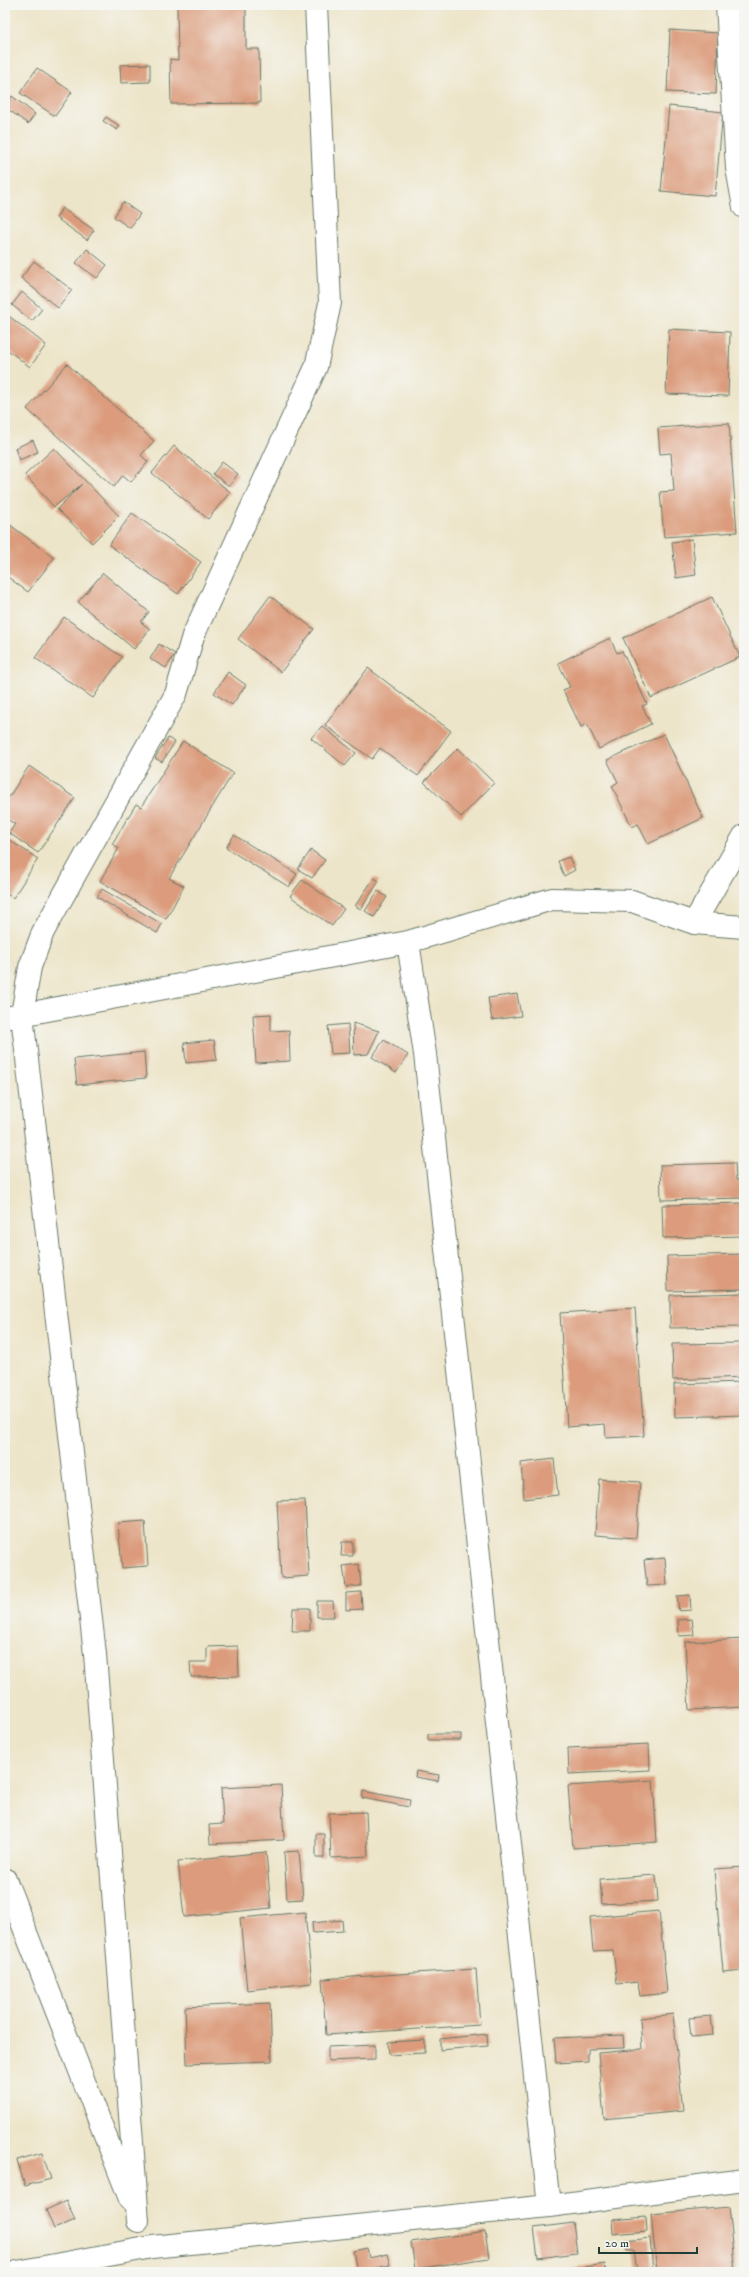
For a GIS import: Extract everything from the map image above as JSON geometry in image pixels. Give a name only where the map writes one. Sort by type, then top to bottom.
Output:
[{"type":"street","points":[[138,2221],[95,1654],[13,1017],[43,932],[176,694],[193,636],[316,366],[330,303],[316,5]]},
{"type":"street","points":[[727,5],[737,168],[744,207]]},
{"type":"street","points":[[694,923],[744,836]]},
{"type":"street","points":[[13,1017],[408,942],[552,899],[632,901],[694,923],[744,927]]},
{"type":"street","points":[[408,942],[425,1054],[549,2206]]},
{"type":"street","points":[[5,1878],[138,2221],[152,2247]]},
{"type":"street","points":[[17,2272],[152,2247],[549,2206],[744,2180]]},
{"type":"building","points":[[177,5],[246,5],[246,49],[259,49],[260,103],[171,104],[170,59],[178,60]]},
{"type":"building","points":[[670,30],[718,33],[716,94],[667,92]]},
{"type":"building","points":[[150,64],[150,82],[121,83],[120,65]]},
{"type":"building","points":[[37,68],[72,92],[55,116],[20,93]]},
{"type":"building","points":[[12,96],[35,114],[28,124],[5,107]]},
{"type":"building","points":[[669,106],[723,112],[715,196],[661,191]]},
{"type":"building","points":[[106,117],[120,126],[117,130],[103,121]]},
{"type":"building","points":[[123,202],[140,214],[130,228],[114,217]]},
{"type":"building","points":[[62,208],[94,230],[87,240],[56,218]]},
{"type":"building","points":[[87,249],[107,265],[97,278],[76,263]]},
{"type":"building","points":[[34,261],[72,290],[58,308],[21,278]]},
{"type":"building","points":[[22,292],[42,309],[32,321],[12,305]]},
{"type":"building","points":[[5,313],[46,345],[30,367],[5,348]]},
{"type":"building","points":[[669,329],[730,332],[728,396],[666,394]]},
{"type":"building","points":[[67,364],[154,441],[141,455],[148,462],[131,482],[123,475],[114,487],[27,409]]},
{"type":"building","points":[[729,423],[737,532],[664,537],[660,492],[674,491],[671,453],[660,454],[658,428]]},
{"type":"building","points":[[33,440],[38,452],[19,460],[15,448]]},
{"type":"building","points":[[174,446],[230,492],[208,519],[152,473]]},
{"type":"building","points":[[54,448],[119,516],[92,543],[57,509],[82,484],[54,507],[25,475]]},
{"type":"building","points":[[222,462],[238,474],[229,486],[213,474]]},
{"type":"building","points":[[132,513],[201,562],[178,594],[109,545]]},
{"type":"building","points":[[5,521],[54,558],[28,592],[5,575]]},
{"type":"building","points":[[692,539],[696,575],[676,578],[672,542]]},
{"type":"building","points":[[103,573],[149,612],[141,622],[150,629],[134,649],[78,602]]},
{"type":"building","points":[[270,596],[314,629],[281,672],[238,639]]},
{"type":"building","points":[[712,597],[740,657],[651,698],[623,638]]},
{"type":"building","points":[[64,617],[122,657],[93,698],[35,658]]},
{"type":"building","points":[[610,638],[617,653],[622,651],[647,704],[642,706],[651,724],[599,749],[587,724],[581,727],[563,690],[570,687],[558,663]]},
{"type":"building","points":[[159,644],[175,654],[166,668],[150,659]]},
{"type":"building","points":[[368,668],[451,731],[418,776],[380,748],[372,759],[325,725]]},
{"type":"building","points":[[228,672],[246,685],[232,705],[214,693]]},
{"type":"building","points":[[322,726],[356,753],[345,766],[311,738]]},
{"type":"building","points":[[664,734],[703,818],[648,844],[638,824],[632,827],[612,786],[618,782],[607,760]]},
{"type":"building","points":[[168,738],[175,742],[162,762],[155,758]]},
{"type":"building","points":[[183,741],[233,773],[169,878],[184,886],[166,919],[100,881],[119,848],[112,844],[136,804],[141,807]]},
{"type":"building","points":[[458,748],[494,783],[461,817],[424,782]]},
{"type":"building","points":[[29,766],[75,798],[38,853],[9,833],[15,824],[5,818],[5,803]]},
{"type":"building","points":[[234,835],[297,874],[289,887],[226,848]]},
{"type":"building","points":[[5,837],[38,859],[13,898],[5,893]]},
{"type":"building","points":[[311,850],[325,860],[312,878],[298,869]]},
{"type":"building","points":[[569,857],[575,870],[564,876],[558,861]]},
{"type":"building","points":[[374,878],[379,881],[361,909],[355,906]]},
{"type":"building","points":[[302,880],[344,909],[332,926],[290,896]]},
{"type":"building","points":[[102,889],[162,924],[157,933],[97,897]]},
{"type":"building","points":[[378,891],[387,897],[374,917],[365,911]]},
{"type":"building","points":[[517,994],[521,1016],[492,1020],[488,998]]},
{"type":"building","points":[[271,1014],[271,1031],[289,1030],[290,1061],[256,1063],[253,1015]]},
{"type":"building","points":[[353,1023],[379,1031],[368,1054],[354,1055]]},
{"type":"building","points":[[348,1024],[350,1053],[331,1054],[328,1026]]},
{"type":"building","points":[[214,1040],[217,1060],[186,1063],[184,1043]]},
{"type":"building","points":[[384,1040],[408,1055],[396,1073],[372,1057]]},
{"type":"building","points":[[144,1052],[146,1078],[77,1085],[74,1059]]},
{"type":"building","points":[[735,1163],[736,1180],[743,1179],[744,1198],[661,1200],[660,1165]]},
{"type":"building","points":[[744,1203],[744,1236],[663,1238],[662,1205]]},
{"type":"building","points":[[742,1254],[744,1289],[668,1291],[667,1256]]},
{"type":"building","points":[[744,1293],[744,1327],[670,1328],[670,1295]]},
{"type":"building","points":[[635,1308],[644,1436],[606,1438],[605,1424],[567,1427],[560,1313]]},
{"type":"building","points":[[744,1343],[744,1377],[673,1380],[672,1344]]},
{"type":"building","points":[[744,1382],[744,1415],[675,1417],[674,1384]]},
{"type":"building","points":[[554,1459],[558,1495],[524,1499],[521,1463]]},
{"type":"building","points":[[599,1479],[640,1482],[636,1538],[595,1535]]},
{"type":"building","points":[[305,1500],[309,1576],[281,1578],[277,1501]]},
{"type":"building","points":[[145,1521],[148,1566],[122,1568],[118,1523]]},
{"type":"building","points":[[342,1542],[353,1542],[353,1556],[341,1556]]},
{"type":"building","points":[[665,1558],[667,1585],[647,1586],[644,1560]]},
{"type":"building","points":[[359,1564],[361,1586],[346,1587],[343,1566]]},
{"type":"building","points":[[361,1592],[362,1609],[346,1610],[346,1593]]},
{"type":"building","points":[[690,1595],[691,1610],[679,1611],[677,1596]]},
{"type":"building","points":[[317,1601],[333,1601],[334,1617],[317,1617]]},
{"type":"building","points":[[293,1608],[310,1608],[310,1631],[292,1631]]},
{"type":"building","points":[[692,1619],[694,1635],[679,1636],[678,1620]]},
{"type":"building","points":[[744,1639],[744,1707],[689,1710],[685,1642]]},
{"type":"building","points":[[238,1646],[239,1676],[191,1677],[190,1662],[207,1662],[207,1647]]},
{"type":"building","points":[[428,1734],[461,1734],[461,1740],[428,1740]]},
{"type":"building","points":[[649,1744],[650,1770],[569,1774],[568,1748]]},
{"type":"building","points":[[416,1771],[439,1775],[438,1781],[415,1777]]},
{"type":"building","points":[[653,1780],[657,1842],[573,1848],[568,1786]]},
{"type":"building","points":[[281,1785],[284,1840],[210,1844],[209,1825],[223,1824],[221,1788]]},
{"type":"building","points":[[363,1791],[410,1800],[409,1807],[362,1798]]},
{"type":"building","points":[[366,1812],[368,1856],[331,1858],[329,1813]]},
{"type":"building","points":[[316,1834],[324,1834],[324,1858],[316,1858]]},
{"type":"building","points":[[299,1851],[303,1899],[287,1900],[284,1852]]},
{"type":"building","points":[[266,1852],[271,1908],[184,1917],[178,1861]]},
{"type":"building","points":[[744,1867],[744,1970],[723,1972],[714,1869]]},
{"type":"building","points":[[656,1875],[658,1901],[602,1904],[600,1879]]},
{"type":"building","points":[[659,1911],[667,1993],[640,1996],[638,1982],[617,1984],[613,1950],[593,1951],[590,1917]]},
{"type":"building","points":[[305,1912],[312,1983],[247,1990],[240,1918]]},
{"type":"building","points":[[342,1920],[343,1931],[313,1933],[312,1923]]},
{"type":"building","points":[[476,1969],[480,2025],[326,2035],[322,1979]]},
{"type":"building","points":[[270,2003],[272,2061],[187,2064],[185,2007]]},
{"type":"building","points":[[673,2014],[683,2111],[604,2119],[598,2053],[642,2049],[640,2018]]},
{"type":"building","points":[[711,2016],[713,2035],[691,2037],[689,2018]]},
{"type":"building","points":[[487,2034],[488,2046],[440,2050],[440,2039]]},
{"type":"building","points":[[623,2035],[624,2048],[588,2049],[588,2061],[556,2063],[554,2038]]},
{"type":"building","points":[[425,2040],[425,2053],[389,2055],[388,2042]]},
{"type":"building","points":[[375,2045],[375,2059],[328,2061],[328,2047]]},
{"type":"building","points":[[42,2153],[51,2179],[25,2186],[17,2160]]},
{"type":"building","points":[[66,2201],[75,2220],[54,2229],[46,2210]]},
{"type":"building","points":[[729,2207],[736,2272],[657,2272],[651,2214]]},
{"type":"building","points":[[646,2217],[647,2231],[613,2234],[612,2220]]},
{"type":"building","points":[[573,2223],[577,2253],[538,2258],[534,2228]]},
{"type":"building","points":[[485,2231],[489,2258],[415,2269],[411,2242]]},
{"type":"building","points":[[650,2238],[653,2272],[637,2272],[634,2250],[627,2250],[626,2241]]},
{"type":"building","points":[[367,2248],[369,2258],[387,2254],[390,2265],[371,2269],[371,2272],[357,2272],[353,2251]]},
{"type":"building","points":[[605,2264],[606,2272],[563,2272],[563,2270]]}]
